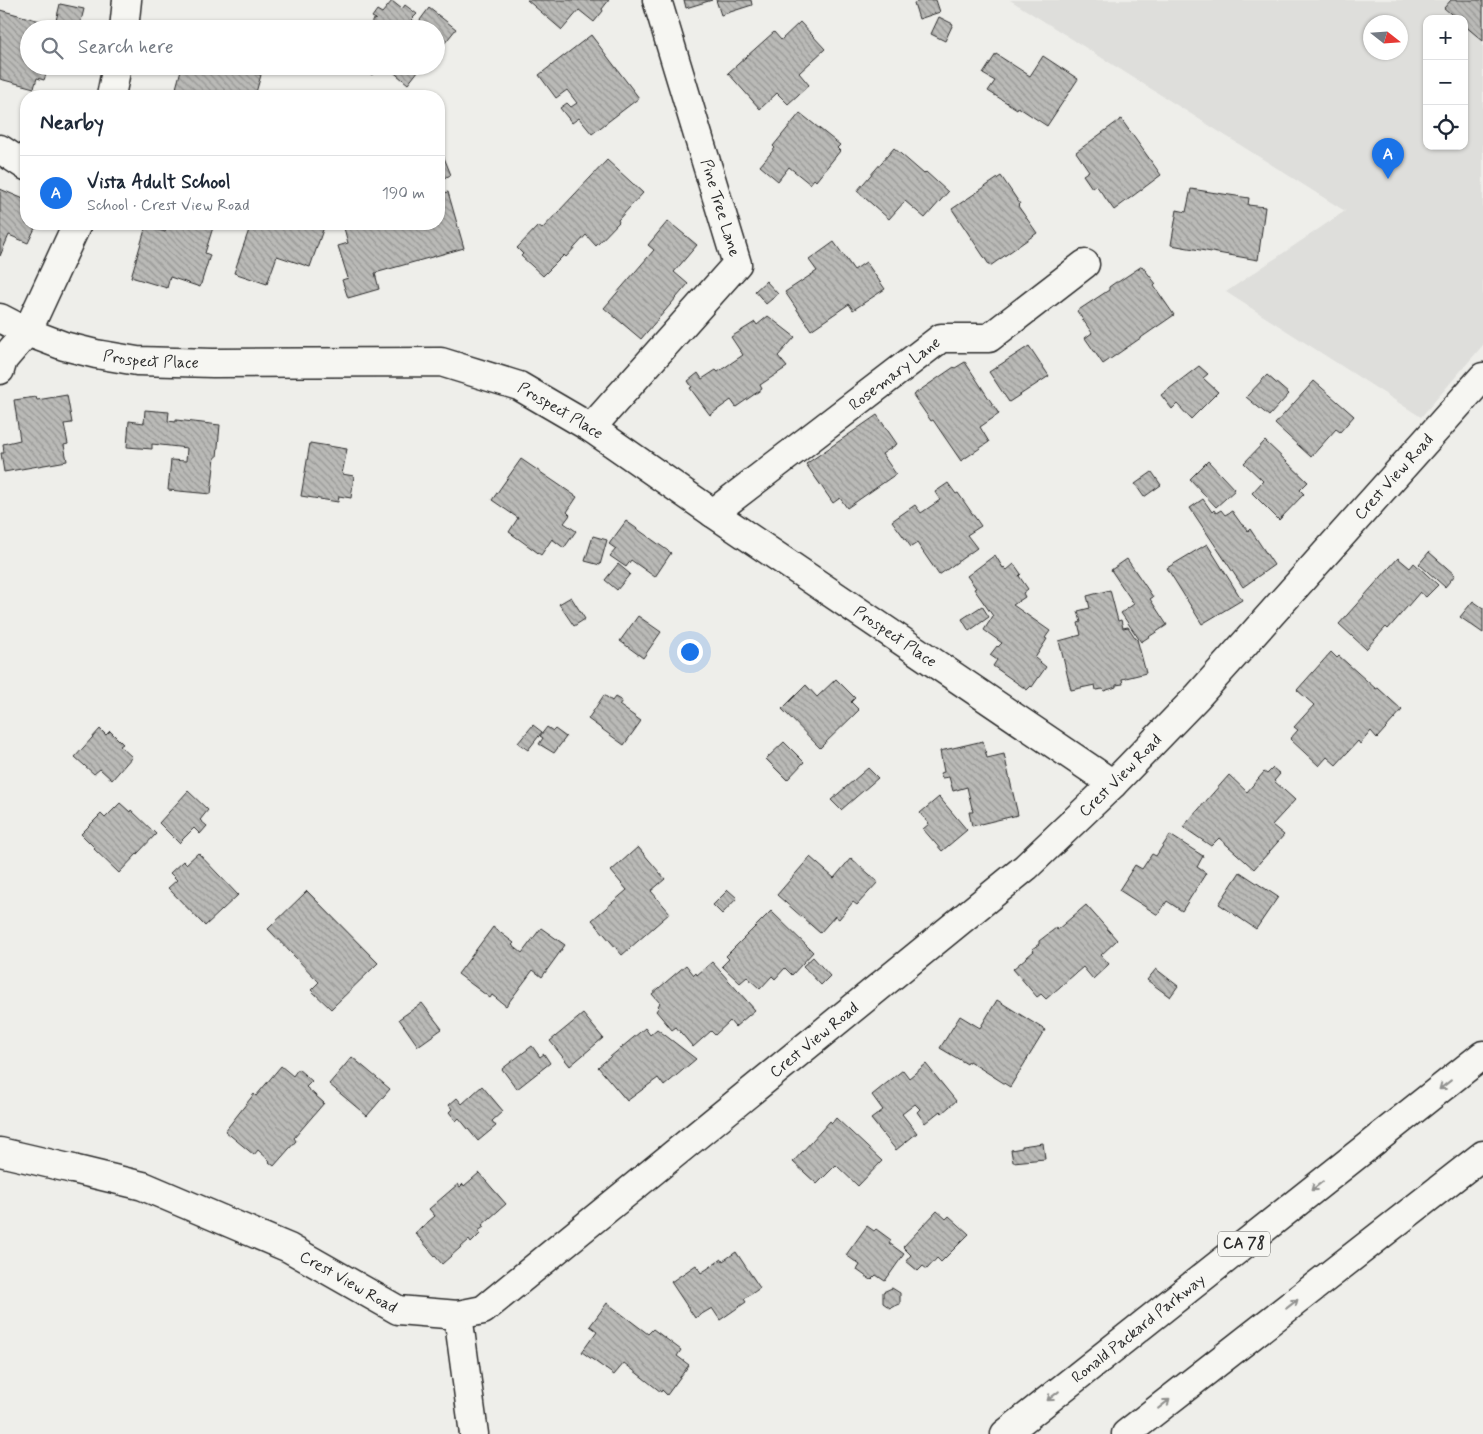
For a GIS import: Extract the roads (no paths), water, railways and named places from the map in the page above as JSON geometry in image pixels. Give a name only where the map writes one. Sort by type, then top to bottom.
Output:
[{"type":"main road","points":[[125,20],[127,0]]},
{"type":"main road","name":"Pine Tree Lane","points":[[591,428],[737,264],[657,0]]},
{"type":"main road","points":[[112,90],[115,75]]},
{"type":"main road","points":[[0,149],[20,162]]},
{"type":"main road","points":[[0,370],[3,360],[27,332],[74,230]]},
{"type":"main road","name":"Rosemary Lane","points":[[713,513],[941,338],[989,338],[1085,264]]},
{"type":"main road","name":"Prospect Place","points":[[0,318],[27,332],[64,346],[137,361],[214,364],[441,362],[520,386],[591,428],[1113,784]]},
{"type":"main road","name":"Crest View Road","points":[[0,1152],[143,1186],[289,1248],[398,1310],[458,1315],[483,1310],[1026,867],[1113,784],[1197,697],[1483,377]]},
{"type":"main road","name":"Ronald Packard Parkway","points":[[1005,1434],[1483,1055]]},
{"type":"main road","points":[[1126,1434],[1483,1155]]},
{"type":"main road","points":[[1432,1195],[1483,1165]]},
{"type":"main road","points":[[458,1315],[474,1434]]},
{"type":"place","name":"Vista Adult School","points":[[1388,179]]}]
